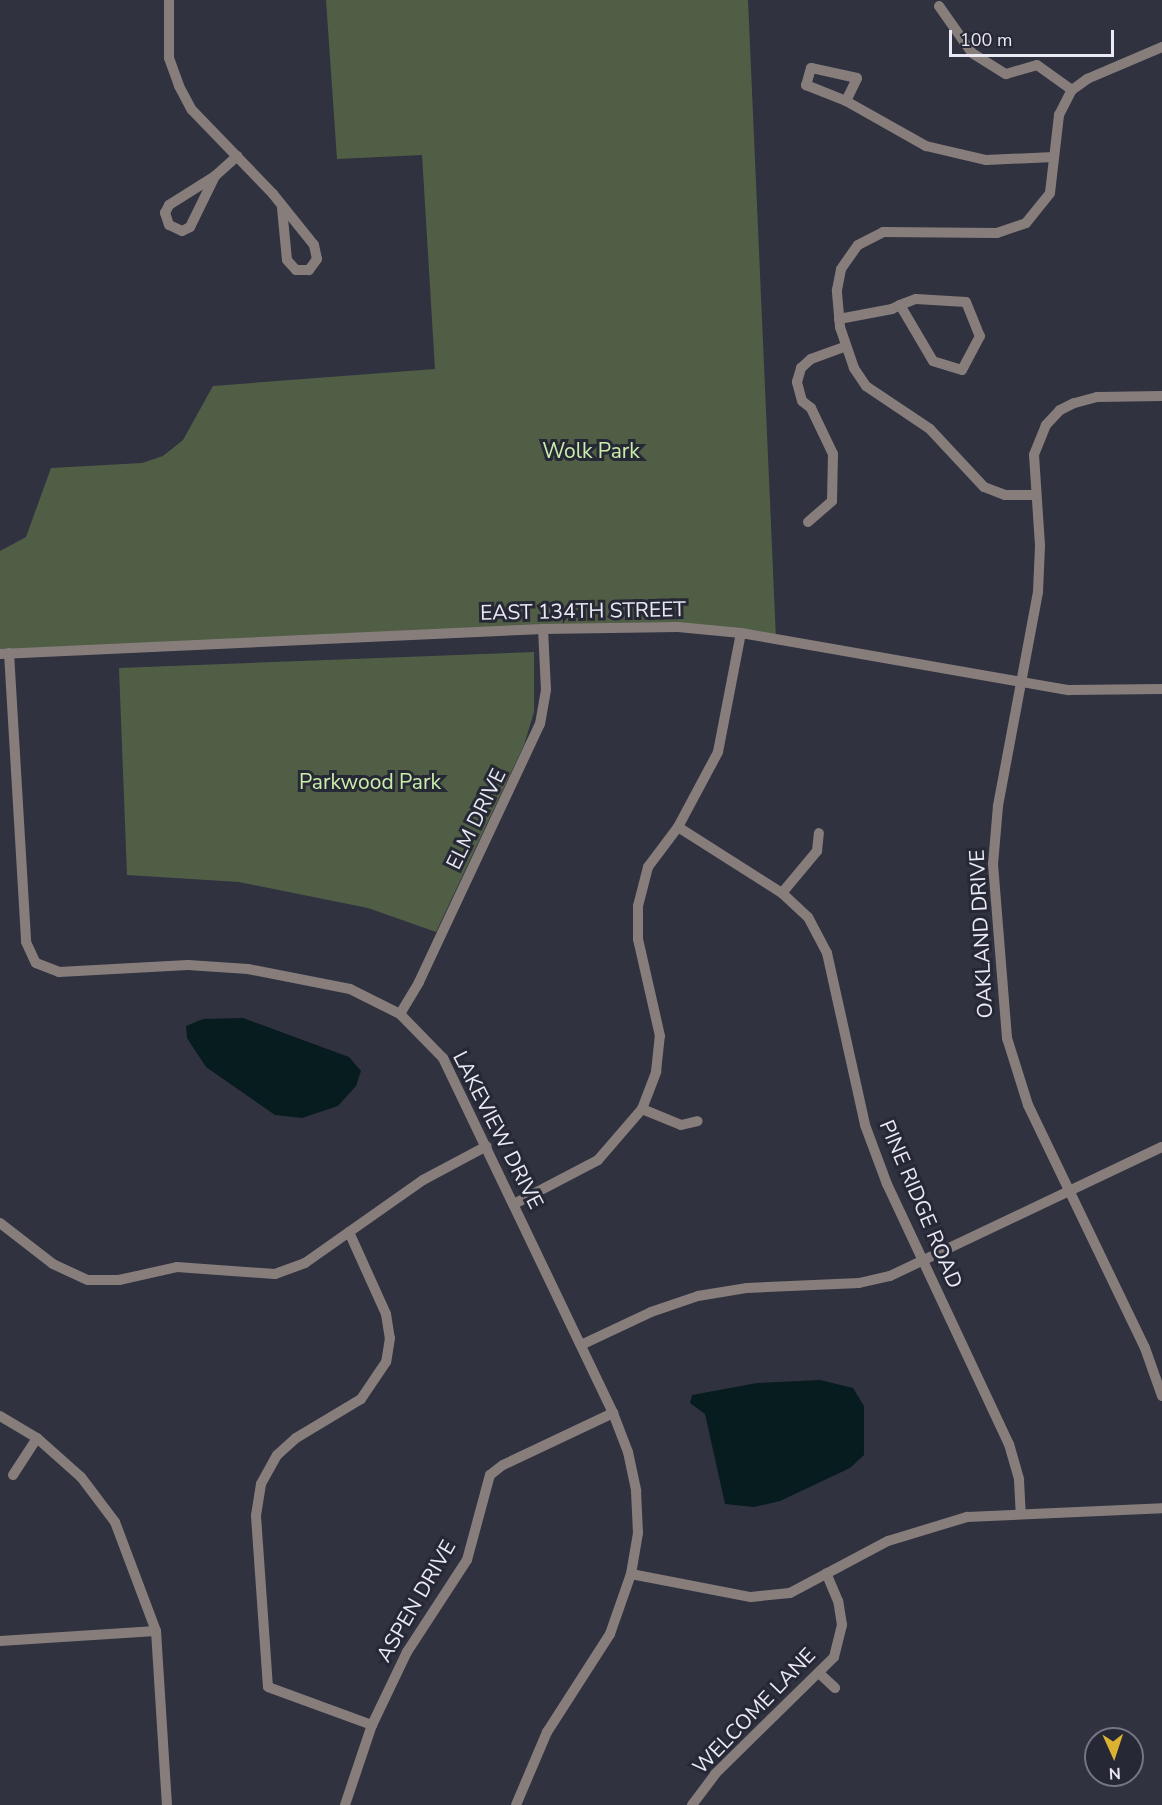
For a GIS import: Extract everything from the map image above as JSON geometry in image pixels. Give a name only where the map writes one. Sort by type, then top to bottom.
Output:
[{"type":"street","points":[[169,0],[170,58],[178,86],[192,110],[237,156],[282,208],[316,249],[316,263],[309,270],[296,270],[287,260],[282,208]]},
{"type":"street","points":[[939,6],[972,53],[1006,74],[1037,65],[1072,90]]},
{"type":"street","points":[[1036,495],[1005,495],[984,487],[930,429],[866,386],[846,346],[839,319],[837,290],[841,269],[858,245],[884,232],[997,233],[1026,223],[1040,210],[1050,193],[1059,115],[1072,90],[1087,79],[1162,47]]},
{"type":"street","points":[[846,101],[857,78],[811,68],[806,85],[846,101],[926,146],[986,160],[1054,158]]},
{"type":"street","points":[[215,176],[190,227],[177,230],[169,225],[165,213],[168,205],[215,176],[237,156]]},
{"type":"street","points":[[839,319],[900,305],[916,298],[966,302],[980,336],[962,370],[933,361],[900,305]]},
{"type":"street","points":[[808,522],[832,501],[833,454],[811,408],[802,401],[797,382],[801,368],[811,359],[846,346]]},
{"type":"street","name":"OAKLAND DRIVE","points":[[1162,396],[1097,398],[1060,410],[1046,424],[1034,455],[1040,568],[1022,682],[998,806],[994,852],[999,964],[1007,1038],[1028,1105],[1145,1348],[1162,1396]]},
{"type":"street","name":"EAST 134TH STREET","points":[[4,654],[543,629],[678,627],[741,633],[1069,690],[1162,689]]},
{"type":"street","name":"ELM DRIVE","points":[[400,1014],[419,982],[531,749],[546,690],[543,629]]},
{"type":"street","points":[[514,1204],[598,1160],[642,1109],[656,1072],[660,1036],[638,939],[638,906],[648,867],[678,828],[718,752],[741,633]]},
{"type":"street","name":"LAKEVIEW DRIVE","points":[[4,654],[26,942],[36,963],[59,972],[188,965],[248,969],[350,989],[400,1014],[443,1058],[613,1413],[628,1452],[636,1491],[638,1533],[632,1574],[610,1634],[547,1732],[516,1805]]},
{"type":"street","name":"PINE RIDGE ROAD","points":[[678,828],[782,893],[808,917],[827,952],[865,1125],[923,1261],[1009,1444],[1019,1480],[1021,1514]]},
{"type":"street","points":[[782,893],[817,852],[819,833]]},
{"type":"street","points":[[642,1109],[681,1125],[698,1121]]},
{"type":"street","points":[[0,1223],[53,1264],[88,1280],[109,1280],[177,1267],[275,1274],[304,1263],[423,1180],[487,1146]]},
{"type":"street","points":[[581,1345],[651,1312],[698,1296],[747,1288],[859,1283],[923,1261],[1162,1147]]},
{"type":"street","points":[[349,1232],[386,1314],[390,1338],[386,1362],[375,1383],[361,1399],[296,1438],[278,1455],[261,1484],[256,1516],[268,1687],[372,1725]]},
{"type":"street","name":"ASPEN DRIVE","points":[[345,1805],[372,1725],[407,1652],[467,1560],[490,1475],[503,1465],[613,1413]]},
{"type":"street","points":[[0,1416],[37,1438],[81,1477],[115,1522],[156,1630],[167,1805]]},
{"type":"street","points":[[13,1475],[37,1438]]},
{"type":"street","points":[[632,1574],[751,1597],[790,1593],[888,1541],[924,1527],[967,1517],[1162,1508]]},
{"type":"street","name":"WELCOME LANE","points":[[692,1805],[715,1774],[834,1657],[842,1625],[838,1601],[825,1573]]},
{"type":"street","points":[[0,1641],[156,1630]]},
{"type":"street","points":[[819,1673],[835,1688]]},
{"type":"green space","name":"Wolk Park","points":[[326,0],[748,0],[776,639],[678,627],[0,654],[0,551],[26,537],[51,468],[142,463],[163,456],[183,440],[213,386],[435,369],[422,155],[337,159]]},
{"type":"green space","name":"Parkwood Park","points":[[534,652],[534,712],[524,745],[436,932],[368,908],[239,882],[127,875],[119,668]]},
{"type":"shaded area","points":[[243,1018],[349,1057],[361,1071],[356,1086],[338,1106],[302,1118],[275,1115],[206,1067],[187,1038],[186,1026],[203,1019]]},
{"type":"shaded area","points":[[820,1380],[853,1388],[864,1406],[864,1455],[850,1468],[780,1501],[754,1507],[725,1504],[705,1414],[690,1403],[692,1395],[757,1383]]}]
